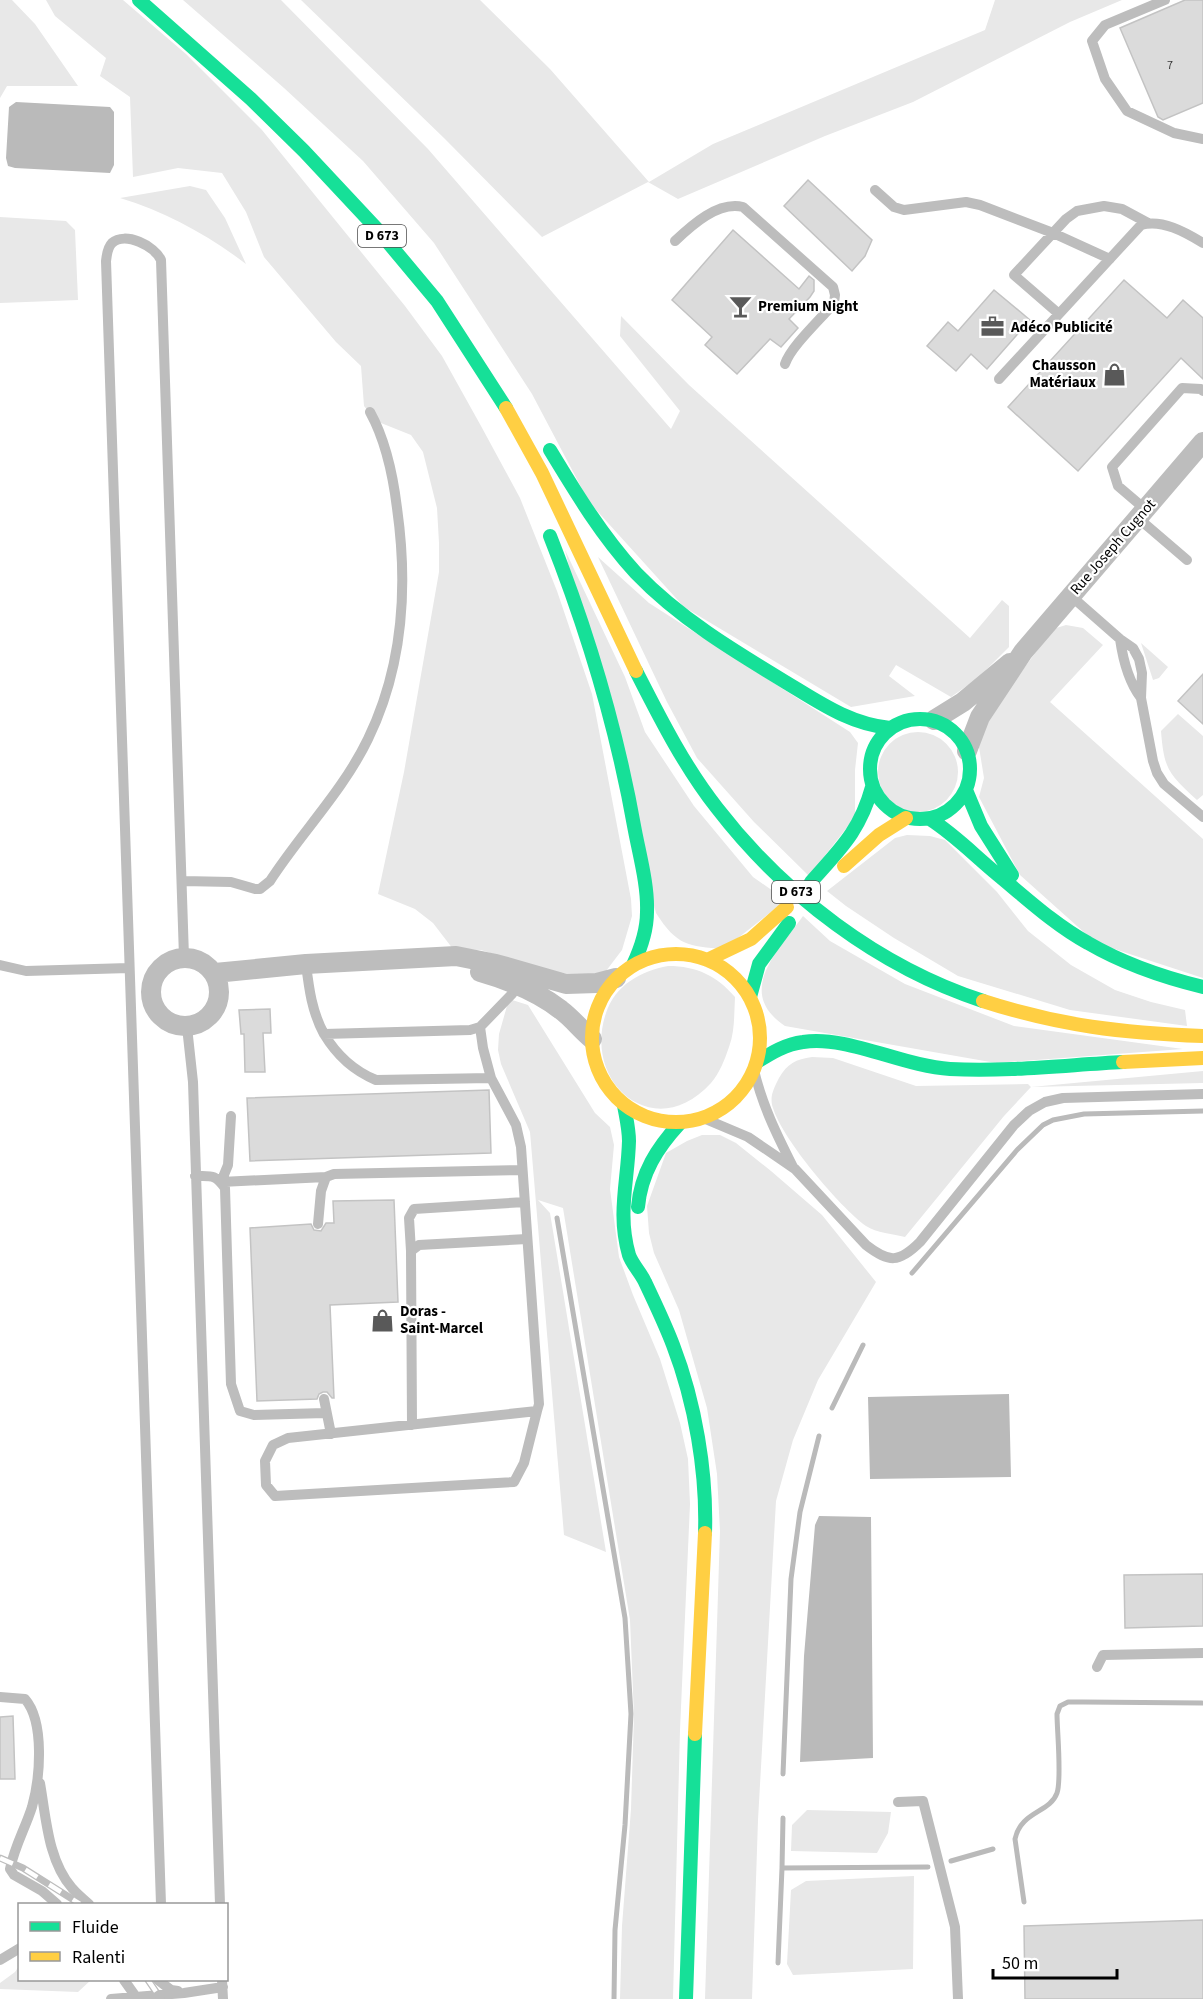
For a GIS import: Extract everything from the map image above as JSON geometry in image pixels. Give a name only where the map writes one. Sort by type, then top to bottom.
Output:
[{"type":"main road","name":"D 673","points":[[139,0],[245,94],[309,157],[378,230],[436,299],[490,380],[519,431],[565,520],[654,707],[687,765],[723,816],[767,865],[817,909],[862,941],[907,968],[965,994],[1026,1014],[1093,1028],[1160,1035],[1203,1036]]},
{"type":"main road","points":[[378,230],[394,261],[461,364]]},
{"type":"main road","points":[[436,299],[460,325],[509,388]]},
{"type":"main road","points":[[542,436],[601,530],[632,568],[670,604],[730,648],[843,717],[868,726],[890,728]]},
{"type":"main road","points":[[547,527],[573,592],[598,668],[624,775],[647,905],[645,936],[633,965]]},
{"type":"main road","points":[[919,718],[934,720],[948,727],[959,737],[967,751],[970,777],[966,790],[957,804],[945,813],[930,819],[906,818],[891,812],[880,801],[872,787],[869,768],[874,748],[890,728],[904,721],[919,718]]},
{"type":"main road","points":[[872,787],[866,809],[854,832],[815,886],[867,844],[906,818]]},
{"type":"main road","points":[[966,790],[981,826],[1030,901]]},
{"type":"main road","points":[[930,819],[952,833],[986,865],[1063,928],[1112,957],[1166,978],[1203,987]]},
{"type":"main road","points":[[707,960],[746,944],[791,911],[759,964],[750,997]]},
{"type":"main road","points":[[670,954],[693,955],[707,960],[732,975],[750,997],[760,1029],[760,1046],[756,1066],[746,1086],[734,1100],[720,1111],[704,1119],[680,1123],[650,1119],[624,1105],[610,1092],[600,1076],[594,1058],[592,1039],[593,1022],[598,1006],[616,978],[633,965],[647,959],[670,954]]},
{"type":"main road","points":[[756,1066],[781,1049],[809,1041],[842,1044],[915,1066],[957,1069],[1005,1069],[1203,1058]]},
{"type":"main road","points":[[624,1105],[629,1140],[623,1197],[625,1235],[630,1257],[644,1280],[673,1344],[695,1421],[704,1487],[705,1525],[686,1999]]},
{"type":"main road","points":[[644,1280],[638,1224],[641,1185],[653,1154],[680,1123]]},
{"type":"street","name":"Rue Joseph Cugnot","points":[[967,751],[980,717],[1023,652],[1203,442]]},
{"type":"street","name":"Rue Joseph Cugnot","points":[[934,720],[963,702],[1023,652]]},
{"type":"street","points":[[215,973],[306,964],[456,956],[566,984],[597,983],[616,978]]},
{"type":"street","points":[[184,957],[202,961],[215,973],[220,991],[216,1008],[204,1022],[187,1027],[169,1023],[156,1011],[150,993],[154,975],[167,962],[184,957]]},
{"type":"street","points":[[432,957],[517,985],[562,1011],[592,1039]]},
{"type":"lane","points":[[1165,0],[1105,25],[1092,41],[1105,79],[1127,111],[1174,133],[1203,139]]},
{"type":"lane","points":[[875,190],[894,207],[904,210],[966,202],[996,210],[1110,259]]},
{"type":"lane","points":[[675,241],[693,224],[717,210],[735,205],[743,207],[833,287],[834,303],[796,346],[785,364]]},
{"type":"lane","points":[[1059,314],[1014,275],[1066,219],[1077,211],[1104,206],[1122,209],[1148,223],[1168,226],[1203,243]]},
{"type":"lane","points":[[999,379],[1134,231],[1148,223]]},
{"type":"lane","points":[[161,1903],[106,261],[108,249],[118,240],[139,242],[153,248],[161,260],[184,957]]},
{"type":"lane","points":[[1187,560],[1118,486],[1113,467],[1182,388],[1201,388],[1203,391]]},
{"type":"lane","points":[[183,881],[231,882],[260,889],[270,881],[350,772],[368,739],[382,704],[393,667],[400,628],[403,581],[402,540],[395,492],[385,448],[370,412]]},
{"type":"lane","points":[[1071,596],[1133,648],[1142,673],[1141,698],[1157,773],[1164,784],[1203,817]]},
{"type":"lane","points":[[306,964],[310,999],[316,1020],[333,1049],[361,1074],[376,1080],[491,1078]]},
{"type":"lane","points":[[0,965],[26,971],[129,968]]},
{"type":"lane","points":[[324,1034],[470,1030],[480,1027],[513,994],[517,985]]},
{"type":"lane","points":[[187,1027],[193,1082],[220,1903]]},
{"type":"lane","points":[[480,1027],[491,1078],[516,1125],[521,1147],[539,1404],[537,1412],[524,1463],[514,1482],[275,1496],[266,1485],[265,1461],[273,1445],[288,1438],[537,1412]]},
{"type":"lane","points":[[756,1066],[758,1089],[768,1118],[795,1169]]},
{"type":"lane","points":[[704,1119],[748,1137],[795,1169],[866,1245],[879,1256],[894,1258],[908,1253],[920,1242],[1014,1125],[1029,1111],[1045,1102],[1088,1096],[1203,1094]]},
{"type":"lane","points":[[221,1182],[228,1165],[231,1116]]},
{"type":"lane","points":[[221,1182],[326,1177],[334,1174],[522,1170]]},
{"type":"lane","points":[[195,1176],[213,1176],[225,1188],[231,1384],[240,1411],[254,1415],[325,1413]]},
{"type":"lane","points":[[318,1224],[321,1191],[326,1177]]},
{"type":"lane","points":[[412,1425],[409,1218],[414,1209],[525,1202]]},
{"type":"lane","points":[[411,1251],[419,1245],[527,1239]]},
{"type":"lane","points":[[324,1399],[331,1434]]},
{"type":"lane","points":[[1097,1666],[1103,1655],[1203,1653]]},
{"type":"lane","points":[[0,1698],[25,1699],[33,1708],[37,1722],[38,1776],[51,1846],[61,1872],[71,1887],[87,1903]]},
{"type":"lane","points":[[38,1776],[32,1808],[15,1847],[10,1869],[14,1875],[42,1891],[55,1903]]},
{"type":"lane","points":[[898,1802],[922,1801],[955,1927],[957,1999]]},
{"type":"lane","points":[[0,1960],[18,1949]]},
{"type":"lane","points":[[125,1981],[136,1997]]},
{"type":"lane","points":[[159,1981],[171,1990],[184,1993]]},
{"type":"lane","points":[[111,1999],[184,1993],[222,1983],[223,1999]]},
{"type":"shaded area","points":[[0,0],[12,0],[35,24],[78,86],[7,86],[0,98]]},
{"type":"shaded area","points":[[46,0],[123,0],[186,54],[262,130],[405,306],[442,356],[520,498],[557,591],[592,694],[631,899],[632,916],[622,950],[606,971],[586,976],[550,972],[481,950],[453,949],[433,923],[415,909],[378,894],[404,772],[439,572],[437,508],[423,452],[411,435],[376,421],[364,406],[361,366],[336,342],[264,257],[246,212],[222,173],[178,168],[133,177],[130,97],[100,76],[106,58],[55,16]]},
{"type":"shaded area","points":[[183,0],[281,0],[428,149],[671,429],[680,411],[620,336],[621,316],[689,385],[970,638],[1002,600],[1009,606],[1009,647],[978,678],[951,697],[896,665],[889,676],[915,696],[851,707],[684,607],[589,502],[532,394],[434,243],[363,161]]},
{"type":"shaded area","points":[[301,0],[480,0],[550,69],[649,182],[713,144],[985,30],[995,0],[1122,0],[1070,22],[913,102],[825,136],[678,199],[648,182],[542,237],[444,138]]},
{"type":"shaded area","points":[[16,102],[110,107],[114,112],[114,165],[110,173],[8,166],[6,158],[9,107]]},
{"type":"shaded area","points":[[190,186],[206,190],[225,218],[246,264],[217,243],[186,225],[120,198]]},
{"type":"shaded area","points":[[0,217],[66,221],[75,230],[78,300],[0,303]]},
{"type":"shaded area","points":[[565,550],[625,677],[645,732],[694,806],[753,877],[786,900],[724,949],[701,947],[684,942],[670,932],[656,913]]},
{"type":"shaded area","points":[[598,557],[649,603],[850,732],[858,743],[855,770],[855,817],[809,876],[754,822],[697,758],[667,702]]},
{"type":"shaded area","points":[[1066,625],[1083,628],[1103,645],[1050,702],[1203,839],[1203,978],[1096,943],[1020,875],[979,797],[984,778],[979,747],[988,717],[1053,629]]},
{"type":"shaded area","points":[[1141,643],[1168,667],[1159,678],[1153,680]]},
{"type":"shaded area","points":[[1178,714],[1203,736],[1203,795],[1197,800],[1174,777],[1164,755],[1161,731]]},
{"type":"shaded area","points":[[918,732],[933,735],[946,744],[955,757],[958,772],[955,787],[946,800],[933,809],[918,812],[903,809],[890,800],[881,787],[878,772],[881,757],[890,744],[903,735]]},
{"type":"shaded area","points":[[907,835],[930,836],[945,840],[997,892],[1028,931],[1071,965],[1115,990],[1185,1010],[1187,1026],[1070,1010],[958,976],[894,938],[827,891],[895,838]]},
{"type":"shaded area","points":[[803,916],[830,941],[905,984],[1014,1026],[1183,1049],[996,1063],[785,1026],[770,1013],[763,999],[762,985],[773,957]]},
{"type":"shaded area","points":[[668,966],[697,970],[721,983],[735,997],[733,1029],[724,1061],[711,1083],[689,1101],[668,1108],[647,1107],[628,1098],[614,1083],[604,1063],[601,1039],[610,1003],[622,987],[639,976]]},
{"type":"shaded area","points":[[509,999],[528,1005],[595,1113],[610,1127],[614,1145],[610,1189],[619,1257],[660,1359],[680,1423],[688,1459],[690,1504],[680,1730],[673,1999],[620,1999],[634,1716],[630,1620],[563,1208],[538,1200],[550,1213],[606,1552],[564,1535],[530,1132],[501,1064],[498,1050],[499,1034]]},
{"type":"shaded area","points":[[812,1057],[833,1058],[916,1086],[1028,1084],[1031,1087],[1004,1116],[905,1237],[870,1228],[855,1217],[813,1172],[779,1121],[773,1108],[772,1096],[779,1078],[792,1063]]},
{"type":"shaded area","points":[[1203,1071],[1203,1083],[1031,1087]]},
{"type":"shaded area","points":[[702,1135],[720,1135],[736,1143],[771,1171],[822,1215],[876,1282],[818,1380],[793,1440],[776,1501],[758,1820],[752,1999],[705,1999],[720,1531],[717,1474],[707,1408],[679,1310],[654,1253],[649,1233],[647,1206],[666,1153]]},
{"type":"shaded area","points":[[1009,1394],[1011,1477],[870,1479],[868,1397]]},
{"type":"shaded area","points":[[819,1516],[871,1517],[873,1758],[800,1762],[804,1656],[815,1525]]},
{"type":"shaded area","points":[[807,1810],[891,1812],[888,1833],[877,1853],[791,1851],[792,1825]]},
{"type":"shaded area","points":[[914,1876],[913,1969],[793,1975],[787,1964],[791,1890],[806,1881]]},
{"type":"shaded area","points":[[18,1968],[18,1981],[90,1981],[78,1992],[0,1989],[0,1983]]},
{"type":"building","points":[[1185,0],[1203,0],[1203,103],[1163,120],[1158,117],[1120,28]]},
{"type":"building","points":[[808,180],[872,240],[865,256],[852,271],[784,206]]},
{"type":"building","name":"Premium Night","points":[[733,230],[799,289],[809,276],[814,280],[814,291],[789,319],[798,328],[781,347],[770,339],[737,374],[705,345],[712,337],[672,300]]},
{"type":"building","points":[[1124,280],[1167,318],[1183,300],[1203,318],[1203,379],[1181,358],[1078,471],[1008,407]]},
{"type":"building","points":[[994,290],[1030,320],[987,369],[971,354],[956,371],[927,346],[948,322],[958,331]]},
{"type":"building","points":[[1203,674],[1203,724],[1178,701]]},
{"type":"building","points":[[270,1009],[271,1033],[263,1033],[265,1072],[245,1072],[244,1034],[241,1034],[239,1010]]},
{"type":"building","points":[[489,1090],[491,1153],[250,1161],[247,1098]]},
{"type":"building","points":[[394,1200],[398,1302],[330,1305],[334,1398],[327,1392],[323,1392],[317,1399],[257,1401],[250,1228],[311,1224],[314,1230],[321,1231],[326,1223],[334,1223],[333,1201]]},
{"type":"building","points":[[1203,1574],[1203,1626],[1125,1628],[1124,1575]]},
{"type":"building","points":[[13,1716],[15,1779],[0,1779],[0,1717]]},
{"type":"building","points":[[1203,1920],[1203,1999],[1025,1999],[1024,1926]]},
{"type":"waterway","points":[[912,1273],[1017,1150],[1043,1125],[1053,1120],[1084,1114],[1203,1111]]},
{"type":"waterway","points":[[557,1218],[625,1618],[631,1714],[625,1825],[615,1930],[614,1999]]},
{"type":"waterway","points":[[832,1408],[863,1345]]},
{"type":"waterway","points":[[783,1774],[791,1579],[800,1512],[819,1436]]},
{"type":"waterway","points":[[1024,1902],[1015,1839],[1023,1823],[1048,1805],[1057,1793],[1059,1766],[1057,1714],[1060,1706],[1068,1702],[1202,1703]]},
{"type":"waterway","points":[[782,1868],[783,1818]]},
{"type":"waterway","points":[[951,1861],[993,1849]]},
{"type":"waterway","points":[[778,1963],[782,1868],[928,1867]]},
{"type":"railway","points":[[0,1858],[23,1868],[78,1903]]},
{"type":"railway","points":[[149,1981],[161,1999]]},
{"type":"traffic: fast","points":[[139,0],[251,99],[304,151],[376,228],[437,301],[506,408]]},
{"type":"traffic: fast","points":[[550,450],[612,544],[636,573],[670,605],[727,646],[824,705],[862,722],[890,728]]},
{"type":"traffic: fast","points":[[550,536],[577,608],[600,681],[628,793],[647,902],[646,926],[633,965]]},
{"type":"traffic: fast","points":[[636,671],[673,741],[705,792],[743,840],[772,870],[803,898],[871,948],[944,987],[983,1001]]},
{"type":"traffic: fast","points":[[920,719],[939,722],[956,733],[967,750],[970,769],[967,788],[956,805],[939,816],[920,819],[901,816],[884,805],[873,788],[870,769],[873,750],[884,733],[901,722],[920,719]]},
{"type":"traffic: fast","points":[[811,882],[848,839],[861,816],[872,787]]},
{"type":"traffic: fast","points":[[966,790],[981,826],[1012,875]]},
{"type":"traffic: fast","points":[[930,819],[956,838],[1041,911],[1076,936],[1129,964],[1203,987]]},
{"type":"traffic: fast","points":[[750,997],[759,964],[789,923]]},
{"type":"traffic: fast","points":[[757,1062],[791,1045],[820,1041],[856,1047],[913,1063],[950,1069],[1015,1069],[1123,1062]]},
{"type":"traffic: fast","points":[[624,1105],[629,1141],[623,1211],[626,1240],[630,1258],[643,1279],[667,1329],[688,1390],[702,1462],[705,1533]]},
{"type":"traffic: fast","points":[[638,1207],[647,1172],[657,1152],[680,1123]]},
{"type":"traffic: fast","points":[[686,1999],[695,1734]]},
{"type":"traffic: slow","points":[[506,408],[542,473],[636,671]]},
{"type":"traffic: slow","points":[[844,866],[879,835],[906,818]]},
{"type":"traffic: slow","points":[[707,960],[751,939],[787,907]]},
{"type":"traffic: slow","points":[[676,954],[692,955],[708,960],[736,978],[754,1006],[759,1022],[760,1038],[759,1054],[754,1070],[736,1098],[708,1116],[692,1121],[676,1122],[660,1121],[644,1116],[616,1098],[598,1070],[593,1054],[592,1038],[593,1022],[598,1006],[616,978],[644,960],[660,955],[676,954]]},
{"type":"traffic: slow","points":[[983,1001],[1039,1017],[1092,1027],[1203,1036]]},
{"type":"traffic: slow","points":[[1123,1062],[1203,1058]]},
{"type":"traffic: slow","points":[[695,1734],[705,1533]]},
{"type":"place","name":"Premium Night","points":[[740,306]]},
{"type":"place","name":"Adéco Publicité","points":[[993,327]]},
{"type":"place","name":"Chausson Matériaux","points":[[1114,374]]},
{"type":"place","name":"Doras - Saint-Marcel","points":[[382,1320]]}]
